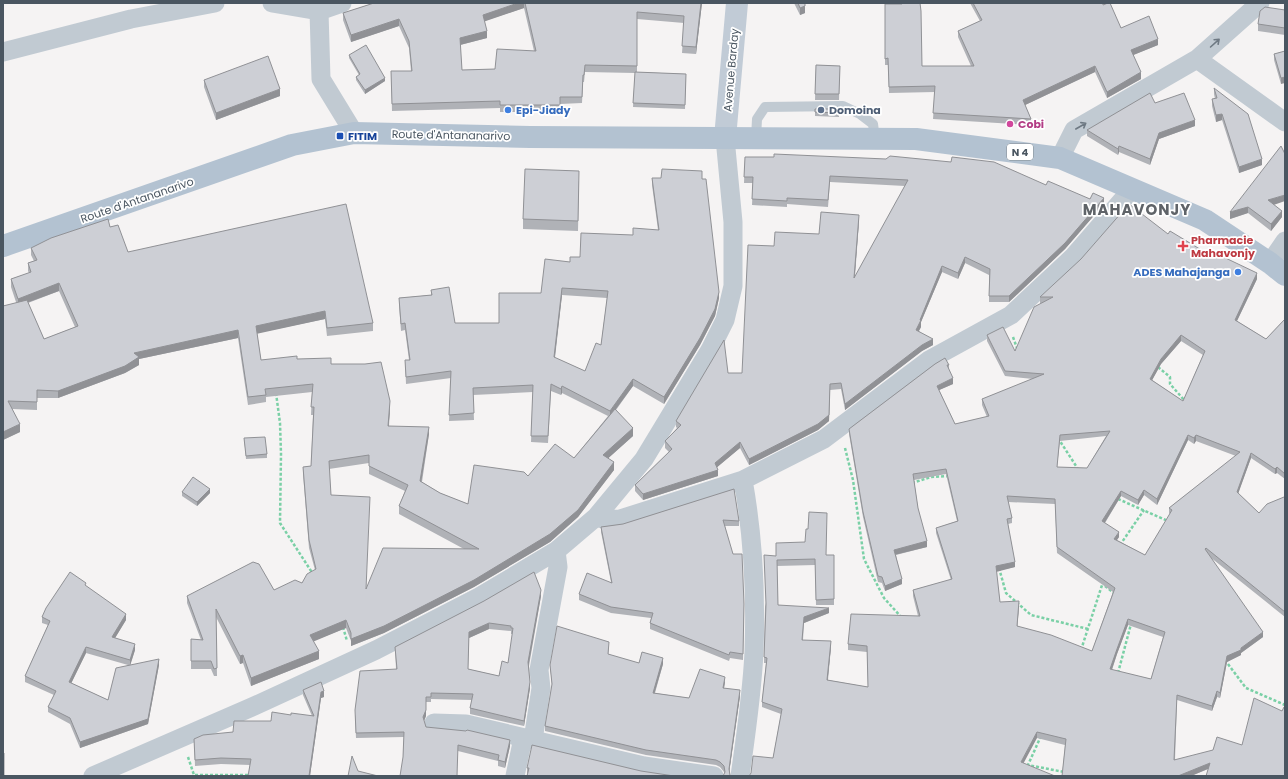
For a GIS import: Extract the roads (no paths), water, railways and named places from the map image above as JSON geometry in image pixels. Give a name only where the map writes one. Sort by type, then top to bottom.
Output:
[{"type":"main road","name":"Avenue Barday","points":[[725,138],[737,3]]},
{"type":"main road","name":"Route d'Antananarivo","points":[[3,246],[292,145],[354,133],[530,137],[725,138]]},
{"type":"main road","name":"N 4","points":[[725,138],[916,139],[1060,158],[1205,220],[1278,269]]},
{"type":"street","points":[[3,52],[131,20],[173,7],[215,3]]},
{"type":"street","points":[[272,3],[319,11],[342,3]]},
{"type":"street","points":[[1060,158],[1074,130],[1197,60],[1260,3]]},
{"type":"street","points":[[319,11],[321,79],[354,133]]},
{"type":"street","points":[[1197,60],[1285,122]]},
{"type":"street","points":[[93,776],[252,707],[353,661],[479,597],[556,551],[596,517],[644,459],[710,350],[725,320],[732,286],[733,222],[725,138]]},
{"type":"street","points":[[596,517],[606,520],[620,519],[743,480],[824,439],[928,360],[1011,315],[1073,256],[1132,190]]},
{"type":"street","points":[[1278,269],[1285,242]]},
{"type":"street","points":[[740,776],[747,726],[754,652],[749,515],[743,480]]},
{"type":"street","points":[[515,776],[528,739],[541,688],[539,670],[558,567],[556,551]]},
{"type":"street","points":[[434,723],[466,724],[644,766],[714,776]]},
{"type":"lane","points":[[756,138],[757,119],[765,107],[843,106],[860,114],[873,124],[875,139]]},
{"type":"place","name":"Epi-Jiady","points":[[508,110]]},
{"type":"place","name":"Domoina","points":[[821,110]]},
{"type":"place","name":"Cobi","points":[[1010,124]]},
{"type":"place","name":"FITIM","points":[[340,136]]},
{"type":"place","name":"Pharmacie Mahavonjy","points":[[1183,246]]},
{"type":"place","name":"ADES Mahajanga","points":[[1238,272]]},
{"type":"district","name":"MAHAVONJY","points":[[1137,210]]}]
